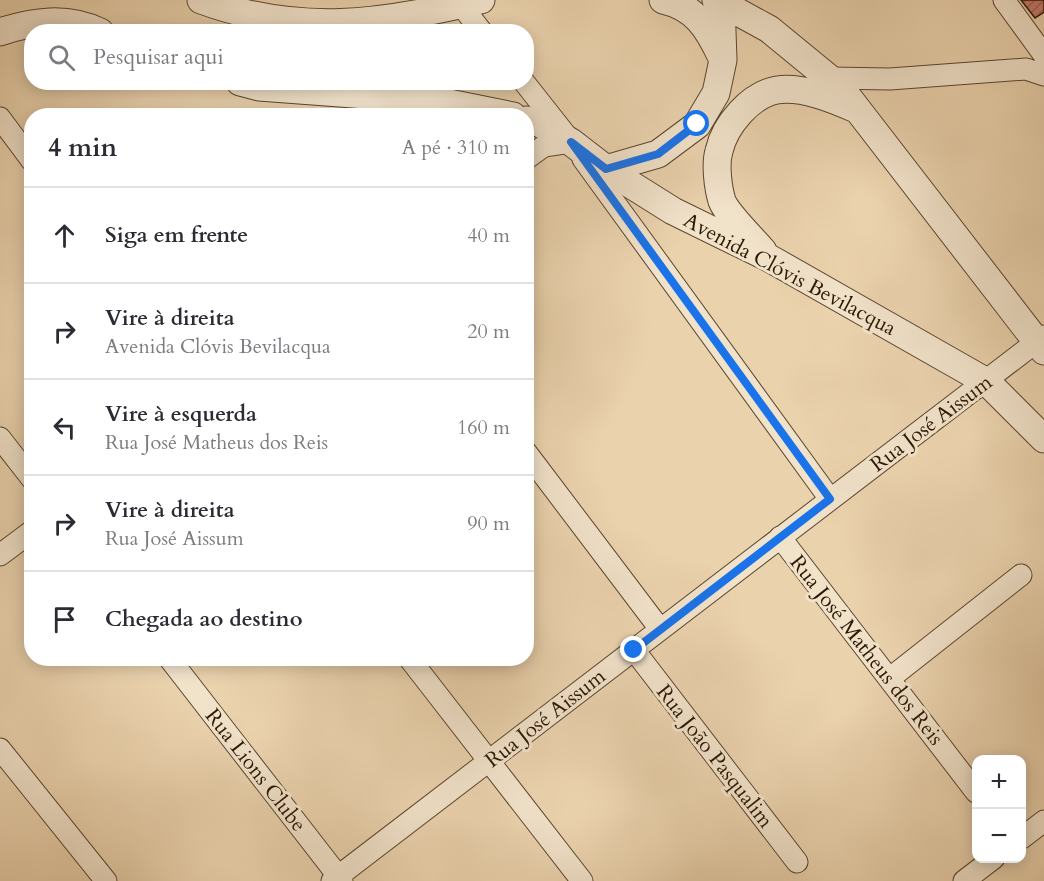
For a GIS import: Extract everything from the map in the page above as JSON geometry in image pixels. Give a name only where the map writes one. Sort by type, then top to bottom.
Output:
[{"type":"street","points":[[201,0],[233,12],[292,23],[379,21],[466,2],[478,24]]},
{"type":"street","points":[[663,0],[690,10],[707,27],[723,60]]},
{"type":"street","points":[[1004,0],[1044,55]]},
{"type":"street","points":[[606,169],[658,154],[697,124],[716,93],[723,60],[720,1]]},
{"type":"street","points":[[720,1],[769,29],[830,78],[858,110],[1042,343]]},
{"type":"street","points":[[0,32],[27,23],[56,21],[75,24]]},
{"type":"street","points":[[830,78],[890,79],[1026,69],[1044,75]]},
{"type":"street","points":[[858,110],[869,88],[890,79]]},
{"type":"street","points":[[299,90],[434,100],[474,108]]},
{"type":"street","points":[[530,90],[571,142],[830,499]]},
{"type":"street","points":[[770,258],[723,203],[718,174],[719,151],[733,122],[751,101],[776,90],[799,90],[858,110]]},
{"type":"street","points":[[0,118],[24,150]]},
{"type":"street","name":"Avenida Clóvis Bevilacqua","points":[[534,122],[571,142],[606,169],[674,211],[770,258],[987,382],[1044,439]]},
{"type":"street","points":[[534,153],[544,146],[571,142]]},
{"type":"street","name":"Rua José Aissum","points":[[337,879],[780,537],[1042,343]]},
{"type":"street","points":[[0,438],[24,469]]},
{"type":"street","points":[[534,463],[660,629]]},
{"type":"street","points":[[0,555],[24,537]]},
{"type":"street","name":"Rua José Matheus dos Reis","points":[[780,537],[972,787]]},
{"type":"street","points":[[889,679],[1021,575]]},
{"type":"street","name":"Rua João Pasqualim","points":[[634,650],[797,862]]},
{"type":"street","name":"Rua Lions Clube","points":[[176,666],[337,879]]},
{"type":"street","points":[[415,666],[582,881]]},
{"type":"street","points":[[0,749],[106,881]]},
{"type":"street","points":[[1026,835],[1044,821]]},
{"type":"street","points":[[964,881],[987,863]]},
{"type":"building","points":[[1021,0],[1044,0],[1044,12],[1035,18]]},
{"type":"route","points":[[634,650],[830,499],[571,142],[606,169],[658,154],[697,124]]}]
